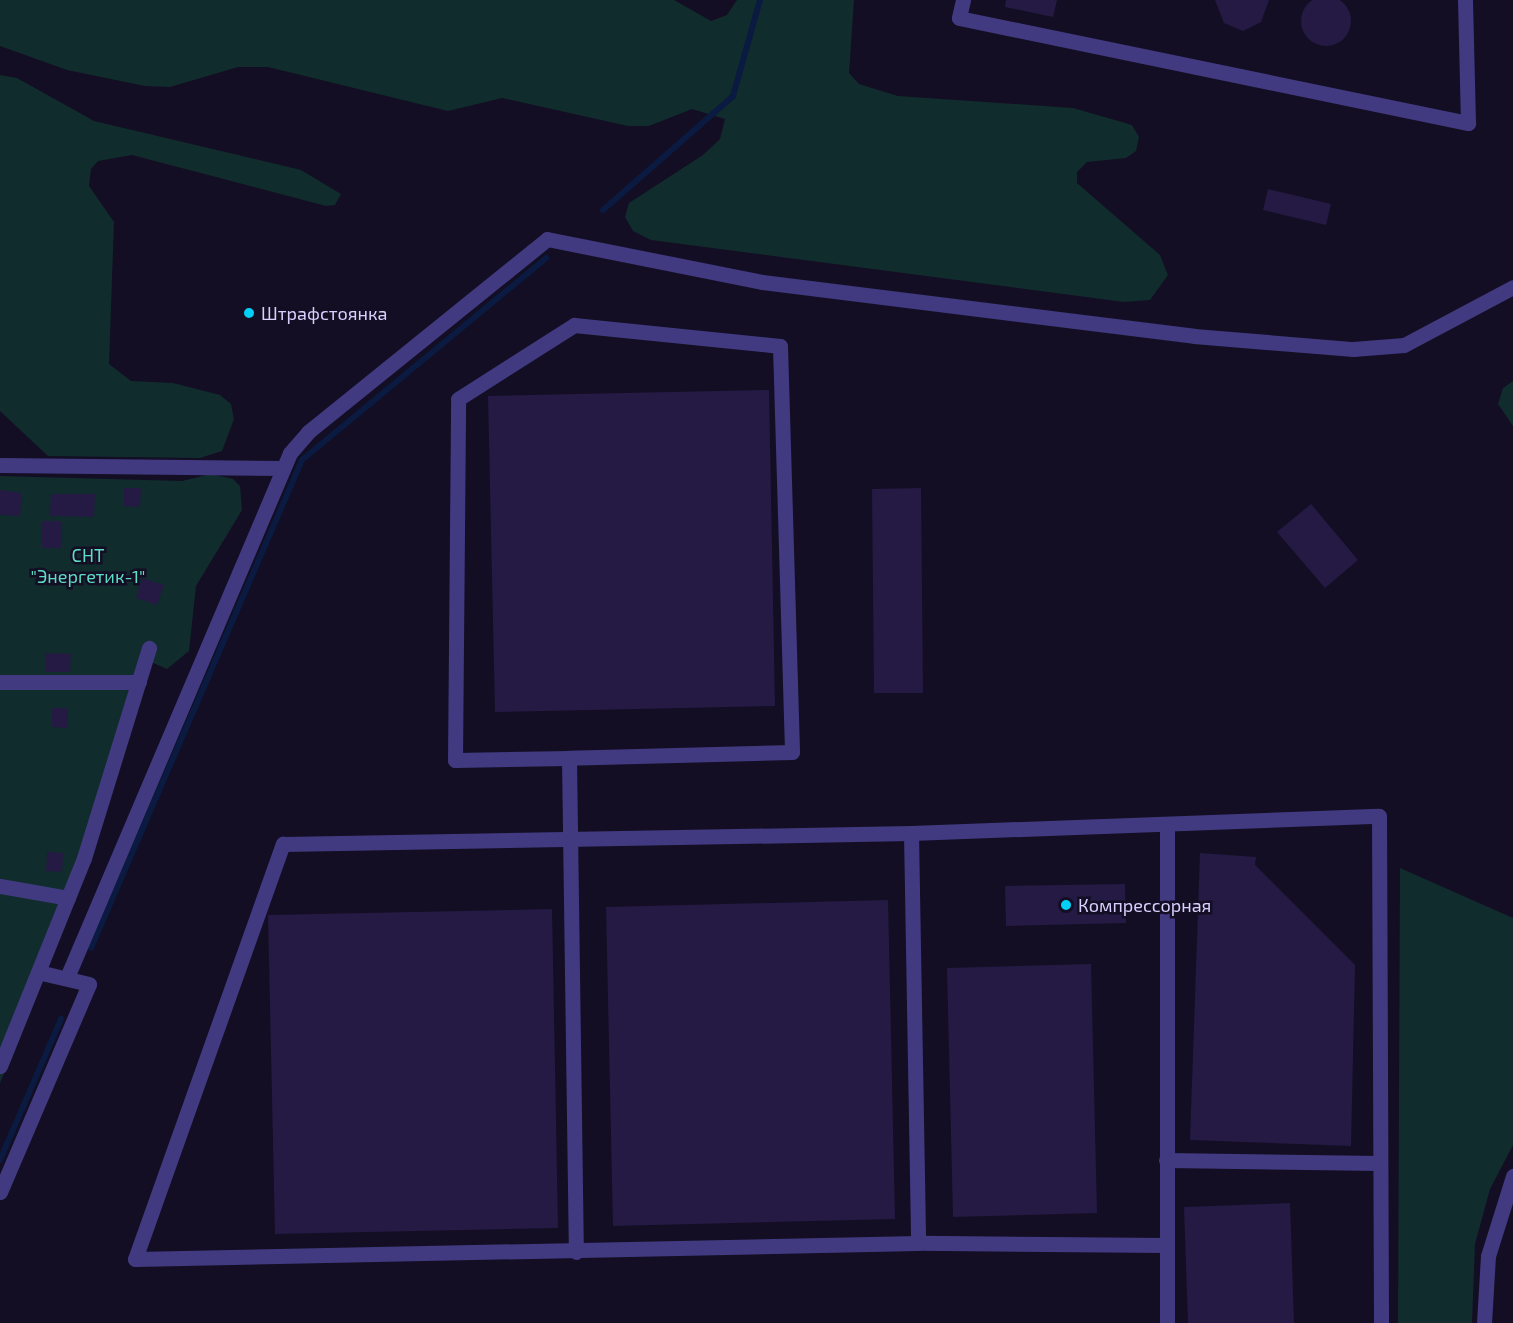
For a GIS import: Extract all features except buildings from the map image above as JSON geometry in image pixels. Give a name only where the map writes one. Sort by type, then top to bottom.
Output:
[{"type":"street","points":[[963,0],[959,18],[1468,123],[1465,0]]},
{"type":"street","points":[[68,975],[283,468],[308,432],[547,239],[762,282],[1194,336],[1353,349],[1404,345],[1513,287]]},
{"type":"street","points":[[574,325],[780,346],[792,752],[569,758],[455,760],[458,399],[574,325]]},
{"type":"street","points":[[0,465],[283,468]]},
{"type":"street","points":[[0,1066],[68,898],[149,648]]},
{"type":"street","points":[[0,682],[139,682]]},
{"type":"street","points":[[569,758],[576,1252]]},
{"type":"street","points":[[1166,1245],[918,1243],[576,1252],[135,1259],[283,844],[911,833],[1379,816],[1381,1323]]},
{"type":"street","points":[[1167,825],[1167,1323]]},
{"type":"street","points":[[911,833],[918,1243]]},
{"type":"street","points":[[0,886],[68,898]]},
{"type":"street","points":[[0,1192],[89,984],[68,975],[38,972]]},
{"type":"street","points":[[1166,1160],[1380,1163]]},
{"type":"street","points":[[1484,1323],[1488,1256],[1513,1176]]},
{"type":"green space","points":[[0,0],[674,0],[711,21],[727,15],[737,0],[854,0],[849,73],[859,84],[898,96],[1073,108],[1132,125],[1139,137],[1136,151],[1126,158],[1087,162],[1077,172],[1077,183],[1160,255],[1168,275],[1150,300],[1124,302],[651,240],[633,231],[625,217],[629,203],[703,155],[720,139],[725,119],[692,109],[649,126],[628,126],[502,98],[448,111],[268,67],[238,67],[170,87],[145,86],[67,70],[0,46]]},
{"type":"green space","points":[[0,75],[17,78],[94,121],[301,170],[341,194],[335,205],[326,206],[132,155],[98,161],[91,169],[89,186],[114,222],[109,364],[131,381],[173,383],[220,395],[231,404],[234,419],[222,451],[200,458],[48,456],[0,411]]},
{"type":"green space","points":[[1513,381],[1513,426],[1498,404],[1503,388]]},
{"type":"green space","name":"СНТ \"Энергетик-1\"","points":[[211,474],[233,479],[240,486],[242,510],[196,586],[189,651],[167,669],[151,662],[93,852],[0,1083],[0,476],[182,481]]},
{"type":"green space","points":[[1400,868],[1513,918],[1513,1145],[1490,1189],[1475,1244],[1472,1323],[1398,1323]]},
{"type":"waterway","points":[[603,210],[733,96],[760,0]]},
{"type":"waterway","points":[[91,948],[302,460],[546,258]]},
{"type":"waterway","points":[[0,1160],[61,1019]]},
{"type":"place","name":"Штрафстоянка","points":[[249,313]]},
{"type":"place","name":"Компрессорная","points":[[1066,905]]}]
